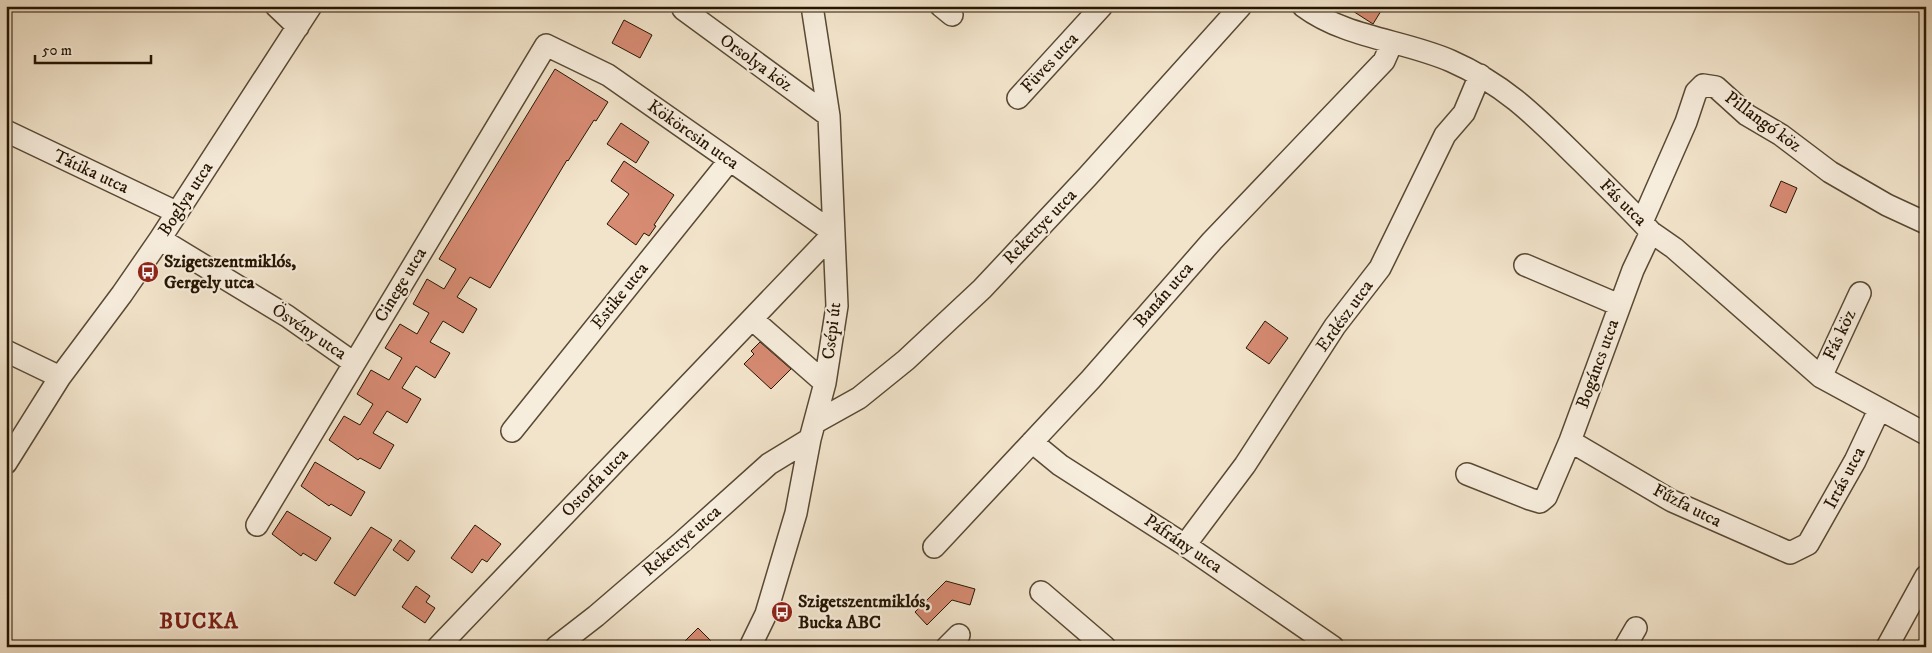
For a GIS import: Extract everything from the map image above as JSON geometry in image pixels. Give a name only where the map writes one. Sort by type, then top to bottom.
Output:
[{"type":"street","points":[[276,6],[298,26]]},
{"type":"street","name":"Boglya utca","points":[[6,463],[60,376],[122,294],[160,239],[311,6]]},
{"type":"street","name":"Csépi út","points":[[750,647],[766,614],[796,513],[825,383],[836,306],[829,116],[812,6]]},
{"type":"street","name":"Füves utca","points":[[1018,98],[1102,6]]},
{"type":"street","name":"Rekettye utca","points":[[556,647],[596,616],[674,549],[769,464],[859,398],[906,360],[982,288],[1088,176],[1241,6]]},
{"type":"street","name":"Fás utca","points":[[1303,6],[1316,16],[1339,26],[1449,60],[1480,75],[1517,100],[1647,227],[1674,248],[1820,377],[1926,434]]},
{"type":"street","name":"Orsolya köz","points":[[682,9],[829,116]]},
{"type":"street","name":"Banán utca","points":[[934,547],[1032,442],[1212,241],[1384,61],[1392,43]]},
{"type":"street","name":"Kökörcsin utca","points":[[546,45],[608,76],[834,233]]},
{"type":"street","name":"Cinege utca","points":[[257,525],[546,45]]},
{"type":"street","name":"Erdész utca","points":[[1185,545],[1245,464],[1335,326],[1380,268],[1445,135],[1464,113],[1480,75]]},
{"type":"street","name":"Pillangó köz","points":[[1647,227],[1696,92],[1704,85],[1716,87],[1747,115],[1781,135],[1830,172],[1887,205],[1926,223]]},
{"type":"street","name":"Tátika utca","points":[[6,132],[176,212]]},
{"type":"street","name":"Estike utca","points":[[512,431],[729,161]]},
{"type":"street","name":"Bogáncs utca","points":[[1467,474],[1530,500],[1540,502],[1546,497],[1570,441],[1647,227]]},
{"type":"street","name":"Ostorfa utca","points":[[438,647],[834,233]]},
{"type":"street","name":"Ösvény utca","points":[[160,239],[287,316],[354,363]]},
{"type":"street","points":[[1525,265],[1620,305]]},
{"type":"street","name":"Fás köz","points":[[1820,377],[1860,293]]},
{"type":"street","points":[[752,318],[825,383]]},
{"type":"street","points":[[6,351],[60,376]]},
{"type":"street","name":"Irtás utca","points":[[1808,544],[1855,461],[1880,410]]},
{"type":"street","name":"Fűzfa utca","points":[[1570,441],[1672,501],[1790,553],[1808,544]]},
{"type":"street","name":"Páfrány utca","points":[[1032,442],[1060,464],[1185,545],[1334,647]]},
{"type":"street","points":[[1888,647],[1926,576]]},
{"type":"street","points":[[1041,592],[1099,644]]},
{"type":"street","points":[[1625,647],[1636,628]]},
{"type":"building","points":[[1345,6],[1384,6],[1373,24]]},
{"type":"building","points":[[624,20],[652,35],[640,58],[612,43]]},
{"type":"building","points":[[555,69],[608,102],[567,160],[490,288],[470,277],[457,297],[477,309],[463,333],[443,321],[430,342],[450,353],[435,378],[416,366],[402,388],[421,399],[407,423],[387,411],[373,433],[394,445],[380,469],[360,458],[358,460],[329,440],[344,416],[360,425],[373,404],[357,394],[371,370],[389,380],[402,358],[385,348],[400,324],[417,334],[429,313],[413,304],[427,279],[444,289],[456,269],[439,259]]},
{"type":"building","points":[[621,123],[649,142],[636,163],[607,144]]},
{"type":"building","points":[[624,161],[674,195],[649,236],[644,233],[636,245],[607,224],[629,194],[611,181]]},
{"type":"building","points":[[1781,181],[1797,188],[1786,213],[1770,206]]},
{"type":"building","points":[[1265,321],[1288,338],[1269,364],[1246,348]]},
{"type":"building","points":[[760,342],[791,369],[771,389],[744,364],[754,354],[751,351]]},
{"type":"building","points":[[315,462],[365,492],[351,516],[331,504],[329,506],[301,486]]},
{"type":"building","points":[[287,511],[331,538],[316,561],[303,553],[301,556],[272,534]]},
{"type":"building","points":[[475,525],[501,544],[487,562],[482,559],[472,573],[451,558]]},
{"type":"building","points":[[371,527],[392,540],[355,596],[334,583]]},
{"type":"building","points":[[400,540],[415,551],[408,561],[393,550]]},
{"type":"building","points":[[946,581],[975,589],[970,605],[952,600],[927,625],[915,612]]},
{"type":"building","points":[[416,586],[430,596],[426,602],[435,608],[425,623],[402,607]]},
{"type":"building","points":[[698,628],[717,647],[679,647]]},
{"type":"place","name":"Szigetszentmiklós, Gergely utca","points":[[148,272]]},
{"type":"place","name":"Szigetszentmiklós, Bucka ABC","points":[[782,612]]},
{"type":"district","name":"BUCKA","points":[[199,621]]}]
